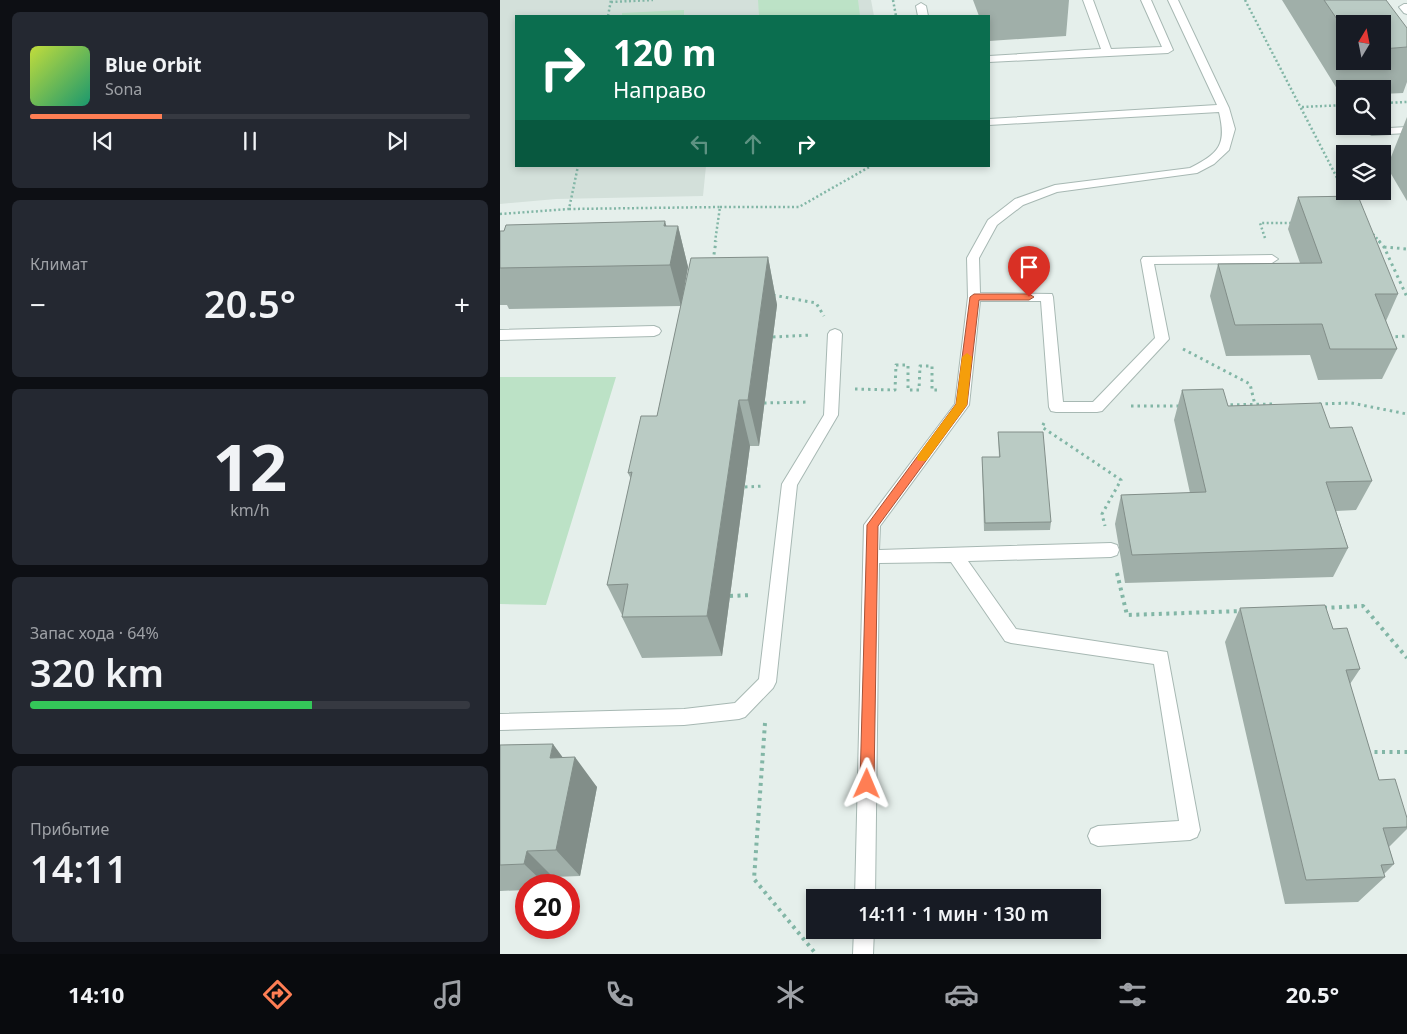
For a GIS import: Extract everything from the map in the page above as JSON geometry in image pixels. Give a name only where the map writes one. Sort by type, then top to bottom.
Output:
[{"type":"lane","points":[[1088,0],[1108,52]]},
{"type":"lane","points":[[990,59],[1168,50],[1146,0]]},
{"type":"lane","points":[[864,889],[872,525],[962,405],[974,297],[973,258],[992,223],[1019,202],[1055,190],[1193,171],[1210,162],[1225,148],[1229,130],[1224,108],[1173,0]]},
{"type":"lane","points":[[921,6],[923,15]]},
{"type":"lane","points":[[1407,7],[1404,7],[1407,11]]},
{"type":"lane","points":[[990,122],[1224,108]]},
{"type":"lane","points":[[1391,131],[1407,130]]},
{"type":"lane","points":[[974,297],[1047,297],[1056,407],[1097,407],[1162,339],[1147,260],[1272,259]]},
{"type":"lane","points":[[500,335],[654,331]]},
{"type":"lane","points":[[500,722],[684,717],[739,712],[768,682],[790,484],[831,415],[835,334]]},
{"type":"lane","points":[[872,557],[1112,550]]},
{"type":"lane","points":[[955,555],[1011,636],[1161,657],[1190,830],[1098,836]]},
{"type":"lane","points":[[863,954],[864,939]]},
{"type":"path","points":[[608,15],[611,1],[653,0]]},
{"type":"path","points":[[893,0],[896,15]]},
{"type":"path","points":[[1245,0],[1302,107],[1336,179]]},
{"type":"path","points":[[1391,103],[1407,102]]},
{"type":"path","points":[[1302,107],[1336,105]]},
{"type":"path","points":[[569,209],[578,167]]},
{"type":"path","points":[[500,214],[569,209],[799,207],[869,167]]},
{"type":"path","points":[[713,265],[720,208]]},
{"type":"path","points":[[1272,259],[1260,223],[1297,223]]},
{"type":"path","points":[[1371,232],[1384,248],[1407,297]]},
{"type":"path","points":[[1384,248],[1407,249]]},
{"type":"path","points":[[768,295],[816,304],[835,334],[773,337]]},
{"type":"path","points":[[1388,337],[1407,336]]},
{"type":"path","points":[[1162,339],[1250,384],[1255,404]]},
{"type":"path","points":[[764,403],[895,390],[896,365],[908,365],[908,390],[919,390],[920,366],[932,366],[932,390]]},
{"type":"path","points":[[1216,405],[1284,404]]},
{"type":"path","points":[[1313,404],[1351,404],[1407,414]]},
{"type":"path","points":[[1097,407],[1186,406]]},
{"type":"path","points":[[1056,407],[1042,427],[1121,480],[1102,514],[1127,615],[1248,611]]},
{"type":"path","points":[[1316,608],[1363,606],[1407,658]]},
{"type":"path","points":[[768,682],[754,879],[816,954]]},
{"type":"path","points":[[1358,752],[1407,752]]},
{"type":"shaded area","points":[[500,0],[871,0],[874,15],[515,15],[515,167],[706,167],[703,196],[556,199],[500,204]]},
{"type":"green space","points":[[758,0],[858,0],[860,15],[759,15]]},
{"type":"green space","points":[[684,10],[684,15],[622,15],[622,13]]},
{"type":"green space","points":[[500,377],[616,377],[546,605],[500,604]]},
{"type":"building","points":[[1324,0],[1386,0],[1407,28],[1407,47],[1391,48],[1391,15],[1336,15],[1336,18]]},
{"type":"building","points":[[1336,196],[1336,200],[1360,200],[1398,294],[1375,294],[1397,349],[1330,349],[1322,324],[1235,325],[1218,264],[1322,263],[1298,197]]},
{"type":"building","points":[[665,221],[664,226],[678,226],[670,265],[500,268],[500,231],[504,231],[506,225]]},
{"type":"building","points":[[768,257],[748,400],[739,400],[707,616],[622,617],[628,584],[607,585],[632,472],[628,473],[641,416],[657,416],[691,258]]},
{"type":"building","points":[[1223,389],[1228,406],[1321,403],[1330,428],[1352,427],[1372,481],[1326,482],[1348,548],[1132,555],[1121,495],[1206,492],[1182,390]]},
{"type":"building","points":[[998,432],[1043,432],[1051,522],[985,523],[982,457],[1000,457]]},
{"type":"building","points":[[1325,605],[1333,629],[1347,628],[1360,669],[1346,670],[1379,780],[1395,779],[1407,818],[1407,827],[1383,828],[1394,864],[1381,865],[1385,877],[1306,880],[1240,608]]},
{"type":"building","points":[[553,744],[550,758],[575,757],[556,850],[527,851],[524,864],[500,865],[500,745]]},
{"type":"slow traffic","points":[[922,458],[962,405],[967,357]]},
{"type":"route","points":[[867,784],[872,525],[962,405],[974,297],[1029,297]]}]
